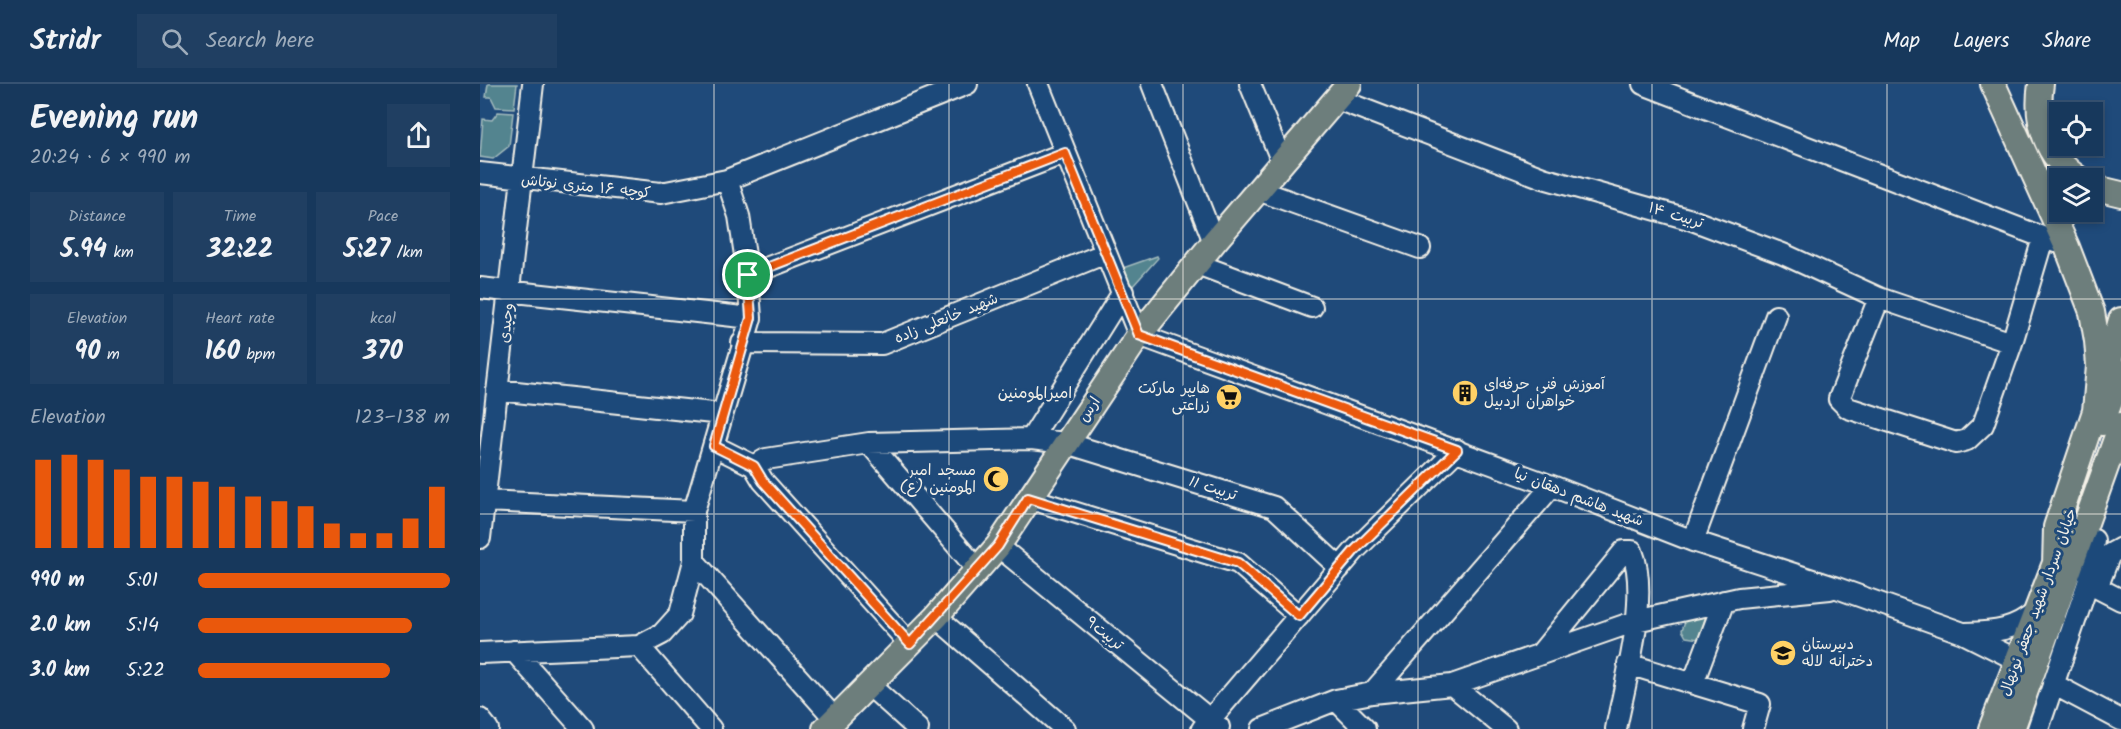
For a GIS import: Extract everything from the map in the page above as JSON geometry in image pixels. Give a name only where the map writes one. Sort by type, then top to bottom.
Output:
[{"type":"main road","points":[[1993,84],[2067,247],[2092,312],[2099,366],[2096,406]]},
{"type":"main road","points":[[2041,84],[2039,117],[2045,140],[2055,158],[2066,168]]},
{"type":"main road","name":"ارس","points":[[830,724],[936,617],[998,546],[1139,335],[1214,242],[1343,92]]},
{"type":"main road","points":[[2103,190],[2121,194]]},
{"type":"main road","points":[[2062,566],[2056,527],[2096,406],[2121,320]]},
{"type":"main road","points":[[2062,566],[2094,540],[2102,476],[2121,372]]},
{"type":"main road","points":[[2102,476],[2121,425]]},
{"type":"main road","name":"خیابان سردار شهید جعفر نونهال","points":[[1991,729],[2037,611],[2062,566],[2102,476]]},
{"type":"main road","name":"خیابان سردار شهید جعفر نونهال","points":[[2012,729],[2062,566]]},
{"type":"street","name":"وحیدی","points":[[480,538],[533,84]]},
{"type":"street","name":"کوچه ۱۶ متری نوتاش","points":[[480,173],[661,193],[727,180],[967,84]]},
{"type":"street","points":[[1038,84],[1139,335]]},
{"type":"street","points":[[1152,84],[1214,242]]},
{"type":"street","points":[[1250,84],[1282,162]]},
{"type":"street","points":[[1643,84],[2067,247]]},
{"type":"street","name":"تربیت ۱۴","points":[[1343,92],[1543,178],[1654,208],[1725,232],[1783,254],[1879,298],[2012,343]]},
{"type":"street","points":[[748,275],[1065,153]]},
{"type":"street","points":[[480,653],[639,646],[662,634],[680,614],[694,561],[694,511],[751,318],[748,275],[739,216],[727,180]]},
{"type":"street","points":[[1258,190],[1420,248]]},
{"type":"street","points":[[1879,298],[1839,399],[1848,408],[1956,442],[1967,440],[1983,425],[2012,343],[2043,238]]},
{"type":"street","name":"شهید خانعلی زاده","points":[[742,343],[882,344],[1106,253]]},
{"type":"street","points":[[1197,264],[1312,307]]},
{"type":"street","points":[[480,288],[751,318]]},
{"type":"street","points":[[1031,439],[1123,292]]},
{"type":"street","points":[[1693,541],[1776,316]]},
{"type":"street","name":"شهید هاشم دهقان نیا","points":[[1139,335],[1457,450],[1693,541],[1837,588],[1963,633],[2017,660]]},
{"type":"street","points":[[497,390],[722,414]]},
{"type":"street","name":"تربیت 11","points":[[754,466],[766,459],[869,443],[1031,439],[1066,443],[1274,507],[1340,568]]},
{"type":"street","points":[[869,443],[978,570]]},
{"type":"street","points":[[714,446],[754,466],[763,481],[910,644]]},
{"type":"street","points":[[1212,726],[1340,568],[1457,450]]},
{"type":"street","points":[[1372,693],[1552,486]]},
{"type":"street","points":[[1028,498],[1238,563],[1299,616]]},
{"type":"street","points":[[485,501],[694,511]]},
{"type":"street","points":[[2092,586],[2094,540]]},
{"type":"street","name":"تربیت۹","points":[[998,546],[1212,726]]},
{"type":"street","points":[[2038,729],[2053,684],[2092,586],[2110,554],[2121,548]]},
{"type":"street","points":[[1539,655],[1624,551],[1632,551],[1637,564],[1636,621],[1616,729]]},
{"type":"street","points":[[694,561],[830,724]]},
{"type":"street","points":[[2092,586],[2121,600]]},
{"type":"street","points":[[1262,729],[1336,700],[1372,693],[1452,685],[1636,621],[1724,601],[1837,588]]},
{"type":"street","points":[[1693,683],[1724,601]]},
{"type":"street","points":[[1963,633],[1995,632],[2022,624],[2037,611]]},
{"type":"street","points":[[936,617],[1065,729]]},
{"type":"street","points":[[639,646],[711,729]]},
{"type":"street","points":[[514,651],[584,729]]},
{"type":"street","points":[[1628,664],[1760,704],[1753,729]]},
{"type":"street","points":[[2053,684],[2121,720]]},
{"type":"street","points":[[869,685],[918,729]]},
{"type":"street","points":[[1452,685],[1506,729]]},
{"type":"street","points":[[1336,700],[1365,729]]},
{"type":"street","points":[[480,719],[488,729]]},
{"type":"green space","points":[[488,84],[517,84],[514,108],[496,107],[491,97],[486,97]]},
{"type":"green space","points":[[498,112],[513,113],[509,146],[493,159],[480,157],[483,119],[492,120]]},
{"type":"green space","points":[[1157,256],[1158,258],[1131,288],[1123,268]]},
{"type":"green space","points":[[1708,609],[1699,639],[1686,637],[1682,630],[1687,615]]},
{"type":"place","name":"آموزش فنی حرفه‌ای خواهران اردبیل","points":[[1465,393]]},
{"type":"place","name":"هایپر مارکت زراعتی","points":[[1229,397]]},
{"type":"place","name":"مسجد امیر المومنین (ع)","points":[[996,479]]},
{"type":"place","name":"دبیرستان دخترانه لاله","points":[[1783,653]]},
{"type":"district","name":"امیرالمومنین","points":[[1035,392]]},
{"type":"route","points":[[1065,153],[1139,335],[1457,450],[1355,550],[1299,616],[1238,563],[1028,498],[998,546],[910,644],[763,481],[754,466],[714,446],[751,318],[748,275],[1065,153]]}]
